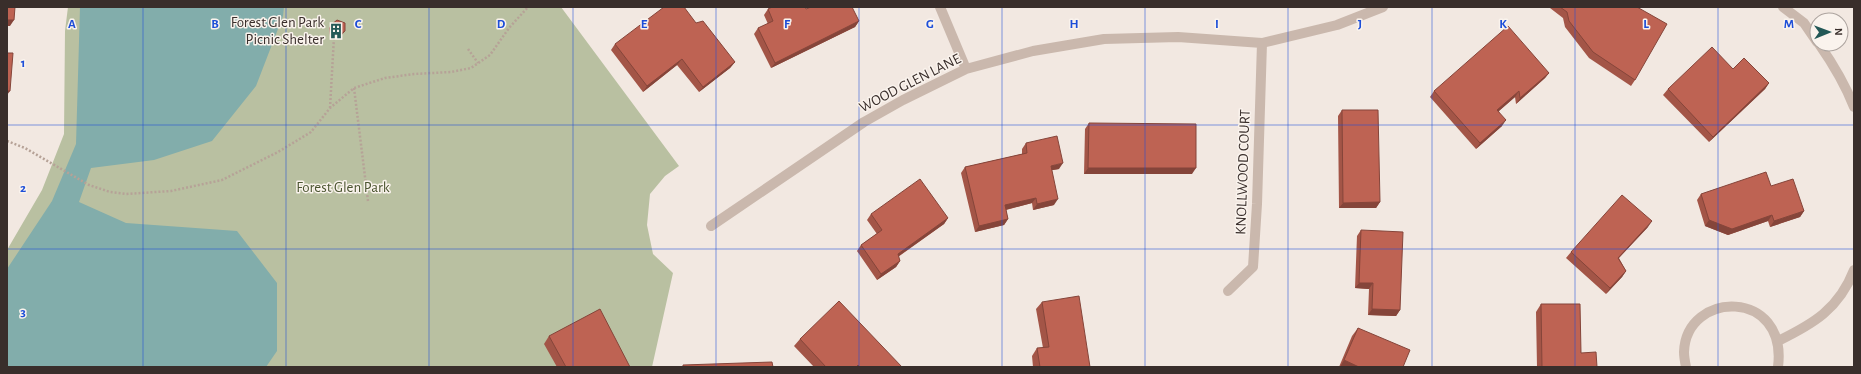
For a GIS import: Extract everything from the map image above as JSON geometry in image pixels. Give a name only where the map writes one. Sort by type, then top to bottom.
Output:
[{"type":"street","points":[[940,7],[966,70]]},
{"type":"street","name":"WOOD GLEN LANE","points":[[711,226],[864,122],[903,100],[966,70],[1033,51],[1104,39],[1178,37],[1262,43],[1337,25],[1383,7]]},
{"type":"street","points":[[1782,7],[1804,23],[1809,30]]},
{"type":"street","name":"KNOLLWOOD COURT","points":[[1228,291],[1253,267],[1257,204],[1262,43]]},
{"type":"street","points":[[1824,52],[1839,75],[1854,107]]},
{"type":"street","points":[[1778,341],[1810,325],[1835,304],[1854,270]]},
{"type":"street","points":[[1686,367],[1684,352],[1687,336],[1697,321],[1706,313],[1721,307],[1740,306],[1756,312],[1770,324],[1778,341],[1780,353],[1778,367]]},
{"type":"path","points":[[7,141],[25,148],[89,185],[110,192],[126,194],[171,191],[222,180],[278,152],[311,132],[330,108],[354,88],[385,78],[414,74],[451,72],[471,68],[490,55],[509,28],[528,7]]},
{"type":"path","points":[[330,108],[334,37]]},
{"type":"path","points":[[468,49],[478,64]]},
{"type":"path","points":[[354,88],[368,200]]},
{"type":"green space","name":"Forest Glen Park","points":[[68,7],[561,7],[679,166],[665,176],[650,194],[647,225],[653,254],[673,273],[652,367],[7,367],[7,250],[42,190],[64,134],[65,31]]},
{"type":"water","points":[[80,7],[284,7],[283,16],[256,86],[212,141],[154,160],[91,168],[79,202],[126,223],[237,231],[277,283],[277,351],[266,367],[7,367],[7,269],[52,201],[76,144]]},
{"type":"building","points":[[7,7],[15,7],[14,20],[7,20]]},
{"type":"building","points":[[664,7],[684,7],[696,23],[703,21],[735,62],[703,87],[682,59],[647,86],[615,44]]},
{"type":"building","points":[[772,7],[805,7],[806,9],[811,7],[852,7],[859,21],[775,63],[758,28],[773,21],[768,9]]},
{"type":"building","points":[[1560,7],[1637,7],[1667,24],[1635,80],[1593,52],[1569,21],[1567,12]]},
{"type":"building","points":[[337,20],[345,23],[345,31],[341,34],[332,32],[331,25]]},
{"type":"building","points":[[1508,26],[1549,73],[1520,98],[1519,91],[1497,110],[1506,120],[1480,143],[1434,91]]},
{"type":"building","points":[[1712,47],[1733,69],[1744,58],[1769,83],[1713,137],[1668,89]]},
{"type":"building","points":[[7,53],[13,53],[10,91],[7,91]]},
{"type":"building","points":[[1342,110],[1378,110],[1380,202],[1343,203]]},
{"type":"building","points":[[1089,123],[1196,124],[1196,168],[1088,168]]},
{"type":"building","points":[[1057,136],[1063,163],[1051,166],[1058,199],[1037,204],[1036,198],[1005,205],[1008,219],[979,226],[965,167],[1027,153],[1026,143]]},
{"type":"building","points":[[1766,172],[1771,186],[1793,179],[1804,211],[1774,221],[1772,215],[1732,229],[1709,220],[1701,194]]},
{"type":"building","points":[[920,179],[948,218],[898,254],[900,261],[881,274],[861,245],[882,230],[871,214]]},
{"type":"building","points":[[1622,195],[1652,221],[1618,258],[1626,271],[1610,288],[1571,252]]},
{"type":"building","points":[[1361,230],[1403,232],[1400,310],[1372,309],[1373,283],[1359,283]]},
{"type":"building","points":[[1079,296],[1090,367],[1040,367],[1037,348],[1049,347],[1042,302]]},
{"type":"building","points":[[839,301],[902,367],[860,367],[858,365],[856,367],[826,367],[800,339]]},
{"type":"building","points":[[1541,304],[1580,304],[1581,353],[1596,352],[1597,367],[1542,367]]},
{"type":"building","points":[[600,309],[630,367],[566,367],[549,336]]},
{"type":"building","points":[[1358,328],[1410,350],[1403,367],[1359,367],[1344,360]]},
{"type":"building","points":[[772,362],[773,367],[683,367],[683,365]]},
{"type":"place","name":"Forest Glen Park Picnic Shelter","points":[[336,31]]}]
